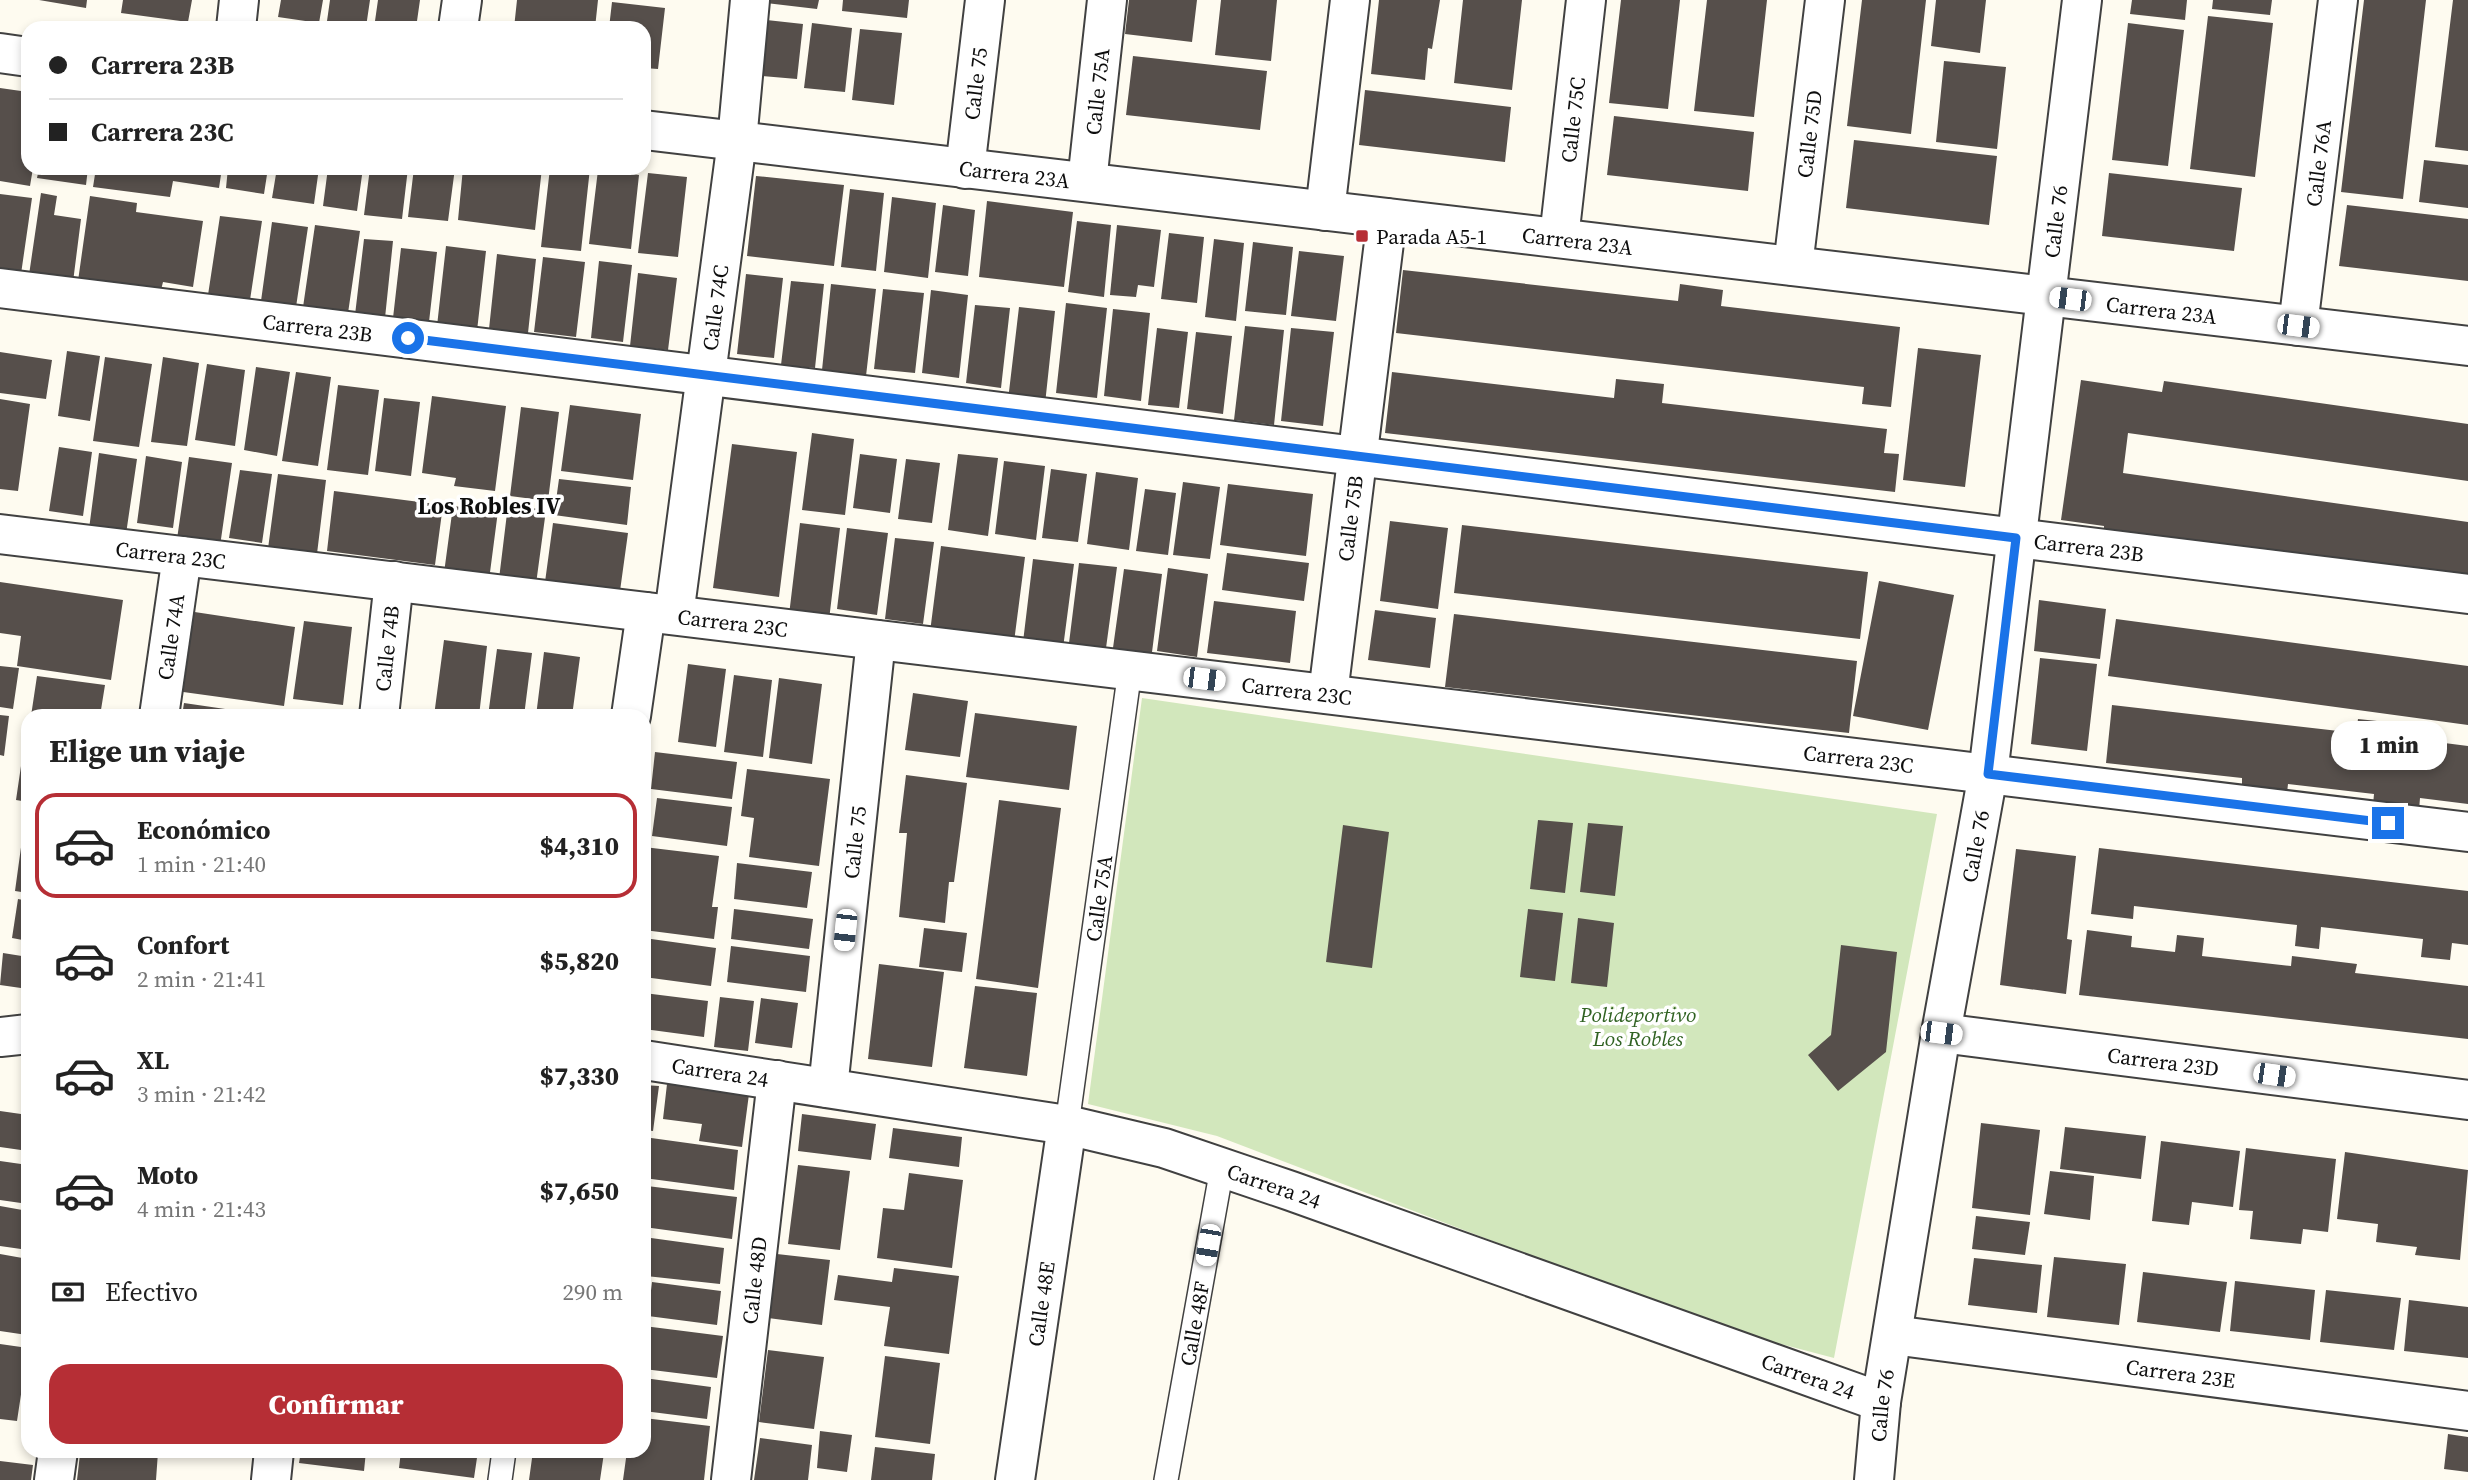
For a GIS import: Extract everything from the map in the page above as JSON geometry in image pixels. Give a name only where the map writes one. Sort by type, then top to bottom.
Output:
[{"type":"street","points":[[237,21],[239,0]]},
{"type":"street","points":[[459,21],[462,0]]},
{"type":"street","name":"Calle 74C","points":[[633,709],[660,614],[707,376],[737,141],[750,0]]},
{"type":"street","name":"Calle 75","points":[[965,169],[985,0]]},
{"type":"street","name":"Calle 75A","points":[[1087,183],[1107,0]]},
{"type":"street","points":[[1325,211],[1350,0]]},
{"type":"street","name":"Calle 75C","points":[[1559,238],[1586,0]]},
{"type":"street","name":"Calle 75D","points":[[1793,266],[1825,0]]},
{"type":"street","name":"Calle 76","points":[[1874,1480],[1881,1402],[1941,1033],[1988,774],[2082,0]]},
{"type":"street","name":"Calle 76A","points":[[2298,326],[2338,0]]},
{"type":"street","points":[[0,53],[21,56]]},
{"type":"street","name":"Carrera 23A","points":[[651,131],[2468,346]]},
{"type":"street","name":"Calle 75B","points":[[1328,694],[1387,218]]},
{"type":"street","name":"Carrera 23B","points":[[0,288],[2468,594]]},
{"type":"street","name":"Carrera 23C","points":[[0,534],[2468,832]]},
{"type":"street","name":"Calle 74A","points":[[160,709],[182,556]]},
{"type":"street","name":"Calle 74B","points":[[380,709],[394,582]]},
{"type":"street","name":"Calle 75","points":[[828,1088],[876,640]]},
{"type":"street","name":"Carrera 23D","points":[[1941,1033],[2468,1100]]},
{"type":"street","points":[[0,1037],[21,1035]]},
{"type":"street","name":"Carrera 24","points":[[651,1061],[1067,1125],[1164,1148],[1881,1402]]},
{"type":"street","name":"Calle 48D","points":[[731,1480],[777,1080]]},
{"type":"street","name":"Calle 48E","points":[[1015,1480],[1067,1125]]},
{"type":"street","name":"Carrera 23E","points":[[1893,1335],[2468,1410]]},
{"type":"street","points":[[54,1480],[57,1458]]},
{"type":"street","points":[[271,1480],[273,1458]]},
{"type":"lane","name":"Calle 75A","points":[[1067,1125],[1130,670]]},
{"type":"lane","name":"Calle 48F","points":[[1167,1480],[1222,1168]]},
{"type":"lane","points":[[500,1480],[503,1458]]},
{"type":"green space","name":"Polideportivo Los Robles","points":[[1142,698],[1937,814],[1834,1358],[1723,1329],[1217,1136],[1088,1104]]},
{"type":"building","points":[[39,0],[87,0],[86,8]]},
{"type":"building","points":[[123,0],[192,0],[188,21],[121,13]]},
{"type":"building","points":[[281,0],[323,0],[319,21],[278,17]]},
{"type":"building","points":[[330,0],[370,0],[367,21],[327,21]]},
{"type":"building","points":[[378,0],[420,0],[417,21],[375,21]]},
{"type":"building","points":[[517,0],[598,0],[596,21],[515,21]]},
{"type":"building","points":[[766,0],[819,0],[817,9],[766,3]]},
{"type":"building","points":[[843,0],[909,0],[907,18],[842,11]]},
{"type":"building","points":[[1129,0],[1197,0],[1192,42],[1125,34]]},
{"type":"building","points":[[1221,0],[1277,0],[1271,61],[1215,55]]},
{"type":"building","points":[[1379,0],[1440,0],[1432,49],[1428,48],[1425,80],[1371,74]]},
{"type":"building","points":[[1463,0],[1522,0],[1512,90],[1454,83]]},
{"type":"building","points":[[1621,0],[1680,0],[1668,109],[1609,103]]},
{"type":"building","points":[[1707,0],[1767,0],[1754,117],[1694,111]]},
{"type":"building","points":[[1862,0],[1926,0],[1911,134],[1847,126]]},
{"type":"building","points":[[1936,0],[1986,0],[1980,53],[1931,46]]},
{"type":"building","points":[[2132,0],[2187,0],[2185,20],[2130,14]]},
{"type":"building","points":[[2213,0],[2272,0],[2270,15],[2212,9]]},
{"type":"building","points":[[2364,0],[2426,0],[2403,199],[2341,192]]},
{"type":"building","points":[[2453,0],[2468,0],[2468,151],[2435,147]]},
{"type":"building","points":[[612,2],[665,8],[658,69],[651,68],[651,21],[610,21]]},
{"type":"building","points":[[2208,16],[2273,23],[2255,177],[2190,169]]},
{"type":"building","points":[[758,19],[803,24],[797,79],[751,75]]},
{"type":"building","points":[[812,23],[852,28],[845,92],[804,88]]},
{"type":"building","points":[[2128,23],[2184,30],[2168,166],[2112,160]]},
{"type":"building","points":[[860,29],[902,33],[894,105],[852,100]]},
{"type":"building","points":[[1133,56],[1267,71],[1260,130],[1126,115]]},
{"type":"building","points":[[1944,61],[2006,67],[1997,149],[1936,142]]},
{"type":"building","points":[[0,88],[21,91],[21,175],[32,175],[30,186],[0,181]]},
{"type":"building","points":[[1365,90],[1511,107],[1505,162],[1359,145]]},
{"type":"building","points":[[1614,116],[1754,132],[1748,191],[1607,175]]},
{"type":"building","points":[[1854,140],[1997,156],[1989,225],[1846,208]]},
{"type":"building","points":[[2424,160],[2468,165],[2468,208],[2419,202]]},
{"type":"building","points":[[2109,173],[2242,188],[2234,251],[2102,236]]},
{"type":"building","points":[[38,175],[87,175],[86,185],[37,178]]},
{"type":"building","points":[[95,175],[221,175],[219,188],[173,181],[170,197],[93,187]]},
{"type":"building","points":[[227,175],[267,175],[264,194],[226,188]]},
{"type":"building","points":[[276,175],[318,175],[314,204],[272,198]]},
{"type":"building","points":[[327,175],[362,175],[357,211],[323,206]]},
{"type":"building","points":[[369,175],[407,175],[402,219],[364,215]]},
{"type":"building","points":[[413,175],[454,175],[448,221],[408,217]]},
{"type":"building","points":[[462,175],[541,175],[535,230],[458,220]]},
{"type":"building","points":[[549,175],[589,175],[581,251],[541,247]]},
{"type":"building","points":[[597,175],[639,175],[631,249],[589,244]]},
{"type":"building","points":[[648,175],[687,177],[678,257],[638,253]]},
{"type":"building","points":[[756,176],[844,185],[834,266],[747,256]]},
{"type":"building","points":[[850,189],[884,193],[876,271],[841,267]]},
{"type":"building","points":[[41,193],[57,196],[54,215],[81,219],[73,282],[29,275]]},
{"type":"building","points":[[0,194],[32,198],[21,274],[0,271]]},
{"type":"building","points":[[90,196],[137,203],[136,212],[203,221],[193,287],[163,282],[161,290],[78,281]]},
{"type":"building","points":[[892,197],[936,203],[928,278],[884,272]]},
{"type":"building","points":[[987,201],[1073,212],[1064,287],[979,277]]},
{"type":"building","points":[[943,205],[975,210],[968,276],[935,272]]},
{"type":"building","points":[[2347,205],[2468,219],[2468,281],[2339,266]]},
{"type":"building","points":[[220,216],[262,221],[250,300],[208,295]]},
{"type":"building","points":[[1077,221],[1111,225],[1104,297],[1068,292]]},
{"type":"building","points":[[272,222],[308,227],[296,307],[261,301]]},
{"type":"building","points":[[315,225],[360,231],[347,320],[302,314]]},
{"type":"building","points":[[1117,225],[1161,230],[1154,287],[1138,285],[1136,297],[1110,295]]},
{"type":"building","points":[[1169,233],[1204,237],[1197,303],[1161,299]]},
{"type":"building","points":[[364,239],[393,241],[385,318],[355,315]]},
{"type":"building","points":[[1214,239],[1244,243],[1236,321],[1205,317]]},
{"type":"building","points":[[1253,242],[1293,247],[1286,315],[1245,311]]},
{"type":"building","points":[[446,246],[486,251],[477,331],[437,326]]},
{"type":"building","points":[[401,248],[437,252],[429,322],[393,318]]},
{"type":"building","points":[[1299,251],[1344,256],[1336,321],[1291,316]]},
{"type":"building","points":[[497,254],[536,259],[528,333],[489,329]]},
{"type":"building","points":[[543,257],[585,262],[576,337],[534,332]]},
{"type":"building","points":[[599,261],[632,265],[623,342],[591,338]]},
{"type":"building","points":[[1403,270],[1678,301],[1680,284],[1723,290],[1721,306],[1900,327],[1891,407],[1862,404],[1864,387],[1396,333]]},
{"type":"building","points":[[638,273],[677,278],[668,350],[630,346]]},
{"type":"building","points":[[746,274],[783,278],[774,358],[737,354]]},
{"type":"building","points":[[791,281],[824,284],[815,368],[781,365]]},
{"type":"building","points":[[831,284],[876,289],[866,376],[822,370]]},
{"type":"building","points":[[883,289],[924,293],[915,373],[874,369]]},
{"type":"building","points":[[931,290],[968,295],[959,378],[922,373]]},
{"type":"building","points":[[1066,303],[1107,308],[1097,398],[1056,393]]},
{"type":"building","points":[[975,305],[1010,308],[1001,388],[966,383]]},
{"type":"building","points":[[1019,307],[1055,311],[1045,404],[1008,400]]},
{"type":"building","points":[[1113,309],[1150,313],[1141,401],[1104,396]]},
{"type":"building","points":[[1245,326],[1284,330],[1274,425],[1234,420]]},
{"type":"building","points":[[1157,328],[1188,332],[1179,408],[1148,405]]},
{"type":"building","points":[[1291,328],[1334,332],[1323,426],[1281,421]]},
{"type":"building","points":[[1196,332],[1232,336],[1223,414],[1187,409]]},
{"type":"building","points":[[1918,348],[1981,355],[1965,487],[1903,480]]},
{"type":"building","points":[[67,351],[100,356],[90,421],[58,416]]},
{"type":"building","points":[[0,352],[52,360],[46,399],[0,393]]},
{"type":"building","points":[[105,357],[152,364],[139,447],[93,441]]},
{"type":"building","points":[[163,357],[199,363],[187,446],[151,442]]},
{"type":"building","points":[[207,364],[245,370],[235,446],[195,440]]},
{"type":"building","points":[[256,367],[290,372],[277,456],[244,450]]},
{"type":"building","points":[[296,372],[331,377],[318,466],[282,461]]},
{"type":"building","points":[[1392,372],[1614,398],[1616,379],[1664,384],[1662,403],[1887,429],[1884,453],[1899,454],[1895,492],[1385,433]]},
{"type":"building","points":[[2081,380],[2162,392],[2164,381],[2468,424],[2468,481],[2128,433],[2123,473],[2468,522],[2468,582],[2104,530],[2104,526],[2061,520]]},
{"type":"building","points":[[338,385],[379,390],[368,475],[327,470]]},
{"type":"building","points":[[432,396],[506,406],[495,491],[454,486],[456,478],[422,473]]},
{"type":"building","points":[[384,398],[420,402],[411,476],[375,471]]},
{"type":"building","points":[[0,399],[30,404],[18,491],[0,489]]},
{"type":"building","points":[[570,405],[641,414],[633,480],[561,471]]},
{"type":"building","points":[[521,407],[559,412],[548,501],[510,496]]},
{"type":"building","points":[[812,433],[854,439],[845,515],[802,510]]},
{"type":"building","points":[[732,444],[797,452],[779,597],[713,588]]},
{"type":"building","points":[[59,447],[92,452],[83,516],[49,511]]},
{"type":"building","points":[[99,453],[137,459],[126,534],[89,529]]},
{"type":"building","points":[[860,454],[897,459],[890,513],[853,508]]},
{"type":"building","points":[[958,454],[998,458],[988,536],[948,530]]},
{"type":"building","points":[[146,456],[182,462],[173,528],[137,523]]},
{"type":"building","points":[[189,457],[232,463],[220,546],[177,539]]},
{"type":"building","points":[[906,459],[940,463],[932,523],[898,519]]},
{"type":"building","points":[[1004,461],[1045,466],[1036,540],[995,534]]},
{"type":"building","points":[[1051,469],[1087,474],[1078,542],[1042,538]]},
{"type":"building","points":[[240,470],[272,474],[262,543],[229,538]]},
{"type":"building","points":[[1096,472],[1138,478],[1129,550],[1087,544]]},
{"type":"building","points":[[278,474],[326,480],[316,562],[267,556]]},
{"type":"building","points":[[559,479],[631,487],[627,525],[554,515]]},
{"type":"building","points":[[1183,482],[1220,487],[1210,559],[1173,555]]},
{"type":"building","points":[[1228,484],[1313,494],[1306,556],[1220,545]]},
{"type":"building","points":[[1145,489],[1176,493],[1168,555],[1136,551]]},
{"type":"building","points":[[334,491],[443,505],[435,565],[327,551]]},
{"type":"building","points":[[508,505],[546,510],[536,584],[499,579]]},
{"type":"building","points":[[453,506],[498,511],[489,580],[444,573]]},
{"type":"building","points":[[1390,521],[1448,528],[1438,609],[1380,601]]},
{"type":"building","points":[[553,523],[628,533],[620,591],[545,582]]},
{"type":"building","points":[[800,523],[840,528],[829,620],[789,615]]},
{"type":"building","points":[[1462,525],[1868,572],[1860,639],[1454,593]]},
{"type":"building","points":[[847,528],[888,533],[877,615],[837,609]]},
{"type":"building","points":[[895,538],[934,542],[923,624],[885,619]]},
{"type":"building","points":[[941,546],[1025,557],[1014,642],[930,632]]},
{"type":"building","points":[[1227,553],[1309,563],[1304,601],[1222,590]]},
{"type":"building","points":[[1033,559],[1074,564],[1063,648],[1023,642]]},
{"type":"building","points":[[1079,563],[1117,567],[1106,648],[1069,643]]},
{"type":"building","points":[[1168,568],[1208,574],[1197,657],[1157,651]]},
{"type":"building","points":[[1124,569],[1162,574],[1151,660],[1112,655]]},
{"type":"building","points":[[1879,581],[1954,595],[1928,730],[1853,716]]},
{"type":"building","points":[[0,582],[123,600],[111,680],[17,666],[21,636],[0,633]]},
{"type":"building","points":[[2039,600],[2106,609],[2100,659],[2034,651]]},
{"type":"building","points":[[1214,601],[1296,611],[1290,663],[1207,653]]},
{"type":"building","points":[[1375,610],[1436,618],[1430,668],[1368,660]]},
{"type":"building","points":[[188,611],[295,627],[284,706],[176,691]]},
{"type":"building","points":[[1454,614],[1857,661],[1849,733],[1445,687]]},
{"type":"building","points":[[2116,619],[2468,666],[2468,725],[2108,676]]},
{"type":"building","points":[[304,621],[352,627],[343,705],[293,699]]},
{"type":"building","points":[[444,640],[487,646],[480,709],[435,709]]},
{"type":"building","points":[[497,649],[532,653],[525,709],[489,709]]},
{"type":"building","points":[[544,652],[580,657],[573,709],[537,709]]},
{"type":"building","points":[[2040,658],[2097,664],[2087,751],[2031,744]]},
{"type":"building","points":[[688,664],[726,669],[716,747],[678,742]]},
{"type":"building","points":[[0,666],[19,668],[13,709],[0,707]]},
{"type":"building","points":[[734,675],[772,680],[763,757],[724,752]]},
{"type":"building","points":[[37,676],[105,685],[101,709],[32,709]]},
{"type":"building","points":[[779,678],[822,684],[812,764],[769,758]]},
{"type":"building","points":[[913,693],[968,701],[960,757],[905,750]]},
{"type":"building","points":[[184,703],[225,709],[183,709]]},
{"type":"building","points":[[2112,705],[2356,733],[2358,719],[2415,725],[2413,739],[2468,746],[2468,804],[2420,798],[2419,810],[2373,805],[2374,794],[2288,784],[2287,793],[2242,787],[2242,778],[2106,763]]},
{"type":"building","points":[[975,713],[1077,726],[1069,790],[966,777]]},
{"type":"building","points":[[0,715],[9,716],[4,756],[0,755]]},
{"type":"building","points":[[655,752],[737,762],[732,799],[651,789]]},
{"type":"building","points":[[21,766],[21,801],[16,800]]},
{"type":"building","points":[[747,769],[830,779],[819,866],[749,857],[754,818],[741,816]]},
{"type":"building","points":[[906,775],[967,783],[954,882],[949,882],[945,923],[899,917],[907,833],[899,833]]},
{"type":"building","points":[[657,798],[732,807],[727,846],[652,836]]},
{"type":"building","points":[[999,800],[1061,808],[1038,988],[976,979]]},
{"type":"building","points":[[1538,820],[1573,823],[1565,893],[1530,889]]},
{"type":"building","points":[[1588,823],[1623,826],[1615,896],[1580,892]]},
{"type":"building","points":[[1343,825],[1389,832],[1372,968],[1326,962]]},
{"type":"building","points":[[21,847],[21,892],[15,891]]},
{"type":"building","points":[[651,848],[719,856],[712,907],[718,907],[714,939],[651,931]]},
{"type":"building","points":[[2099,848],[2468,891],[2468,945],[2452,943],[2450,960],[2421,957],[2423,939],[2321,927],[2319,949],[2295,946],[2297,925],[2134,906],[2133,919],[2091,914]]},
{"type":"building","points":[[2016,849],[2076,856],[2067,939],[2072,940],[2066,994],[2000,985]]},
{"type":"building","points":[[737,863],[812,872],[807,908],[734,899]]},
{"type":"building","points":[[18,899],[21,900],[21,940],[12,938]]},
{"type":"building","points":[[734,909],[813,919],[809,949],[731,939]]},
{"type":"building","points":[[1528,909],[1563,913],[1555,981],[1520,977]]},
{"type":"building","points":[[1578,918],[1614,923],[1607,987],[1571,983]]},
{"type":"building","points":[[924,928],[967,933],[962,972],[919,967]]},
{"type":"building","points":[[2087,930],[2132,936],[2131,947],[2175,952],[2177,935],[2204,938],[2202,956],[2291,966],[2292,956],[2357,964],[2355,973],[2468,986],[2468,1039],[2079,995]]},
{"type":"building","points":[[651,939],[716,948],[711,986],[651,978]]},
{"type":"building","points":[[1841,945],[1897,952],[1886,1052],[1838,1091],[1808,1055],[1831,1035]]},
{"type":"building","points":[[731,946],[810,956],[806,992],[727,982]]},
{"type":"building","points":[[3,953],[21,956],[21,988],[0,985]]},
{"type":"building","points":[[879,964],[944,972],[932,1067],[868,1059]]},
{"type":"building","points":[[975,986],[1037,993],[1027,1076],[964,1068]]},
{"type":"building","points":[[651,994],[708,1001],[704,1037],[651,1030]]},
{"type":"building","points":[[720,997],[754,1001],[748,1051],[714,1047]]},
{"type":"building","points":[[761,998],[798,1003],[792,1048],[755,1043]]},
{"type":"building","points":[[667,1084],[749,1094],[742,1147],[699,1141],[702,1124],[663,1119]]},
{"type":"building","points":[[651,1085],[659,1086],[651,1131]]},
{"type":"building","points":[[0,1111],[21,1114],[21,1150],[0,1147]]},
{"type":"building","points":[[802,1114],[876,1124],[871,1160],[798,1151]]},
{"type":"building","points":[[1981,1123],[2040,1130],[2030,1215],[1972,1208]]},
{"type":"building","points":[[2065,1127],[2146,1136],[2141,1179],[2060,1169]]},
{"type":"building","points":[[893,1128],[962,1137],[959,1167],[889,1158]]},
{"type":"building","points":[[651,1138],[738,1150],[734,1190],[651,1179]]},
{"type":"building","points":[[2161,1141],[2240,1151],[2233,1207],[2192,1202],[2189,1225],[2152,1221]]},
{"type":"building","points":[[2246,1148],[2336,1159],[2328,1232],[2303,1229],[2301,1244],[2250,1239],[2253,1211],[2239,1210]]},
{"type":"building","points":[[2345,1152],[2468,1170],[2460,1260],[2415,1255],[2417,1247],[2376,1242],[2378,1224],[2337,1219]]},
{"type":"building","points":[[0,1161],[21,1164],[21,1203],[0,1200]]},
{"type":"building","points":[[798,1165],[850,1171],[840,1250],[788,1244]]},
{"type":"building","points":[[2050,1171],[2094,1176],[2090,1220],[2044,1214]]},
{"type":"building","points":[[909,1173],[963,1180],[952,1268],[877,1258],[883,1208],[904,1210]]},
{"type":"building","points":[[651,1186],[737,1197],[732,1239],[651,1228]]},
{"type":"building","points":[[0,1206],[21,1210],[21,1249],[0,1246]]},
{"type":"building","points":[[1976,1216],[2030,1222],[2025,1255],[1972,1249]]},
{"type":"building","points":[[651,1238],[724,1248],[720,1284],[651,1277]]},
{"type":"building","points":[[0,1254],[21,1258],[21,1334],[0,1331]]},
{"type":"building","points":[[777,1254],[830,1260],[822,1325],[768,1318]]},
{"type":"building","points":[[2054,1257],[2126,1264],[2119,1325],[2047,1317]]},
{"type":"building","points":[[1974,1258],[2042,1265],[2037,1313],[1968,1305]]},
{"type":"building","points":[[894,1268],[959,1276],[949,1354],[884,1346],[890,1307],[834,1300],[838,1275],[892,1282]]},
{"type":"building","points":[[2143,1272],[2227,1282],[2220,1332],[2137,1322]]},
{"type":"building","points":[[2235,1281],[2315,1290],[2310,1340],[2230,1331]]},
{"type":"building","points":[[652,1282],[721,1291],[717,1325],[651,1316]]},
{"type":"building","points":[[2326,1290],[2401,1298],[2394,1350],[2320,1342]]},
{"type":"building","points":[[2409,1300],[2468,1307],[2468,1358],[2404,1351]]},
{"type":"building","points":[[651,1327],[723,1336],[717,1378],[651,1370]]},
{"type":"building","points":[[0,1344],[21,1347],[21,1394],[17,1421],[0,1419]]},
{"type":"building","points":[[768,1350],[824,1357],[814,1429],[759,1422]]},
{"type":"building","points":[[885,1356],[940,1363],[930,1444],[875,1437]]},
{"type":"building","points":[[651,1379],[711,1387],[707,1419],[651,1412]]},
{"type":"building","points":[[651,1419],[710,1426],[704,1480],[623,1480],[626,1458],[651,1458]]},
{"type":"building","points":[[820,1431],[852,1435],[847,1472],[817,1468]]},
{"type":"building","points":[[2448,1434],[2468,1437],[2468,1472],[2444,1469]]},
{"type":"building","points":[[760,1438],[812,1445],[808,1480],[754,1480]]},
{"type":"building","points":[[875,1447],[935,1454],[932,1480],[871,1480]]},
{"type":"building","points":[[80,1458],[158,1458],[156,1480],[77,1480]]},
{"type":"building","points":[[300,1458],[365,1458],[364,1471],[299,1463]]},
{"type":"building","points":[[400,1458],[477,1458],[474,1478],[399,1468]]},
{"type":"building","points":[[532,1458],[603,1458],[600,1480],[529,1480]]},
{"type":"building","points":[[0,1461],[33,1465],[31,1480],[0,1480]]},
{"type":"place","name":"Parada A5-1","points":[[1362,236]]},
{"type":"district","name":"Los Robles IV","points":[[489,506]]},
{"type":"route","points":[[408,338],[2016,538],[1988,774],[2388,823]]}]
